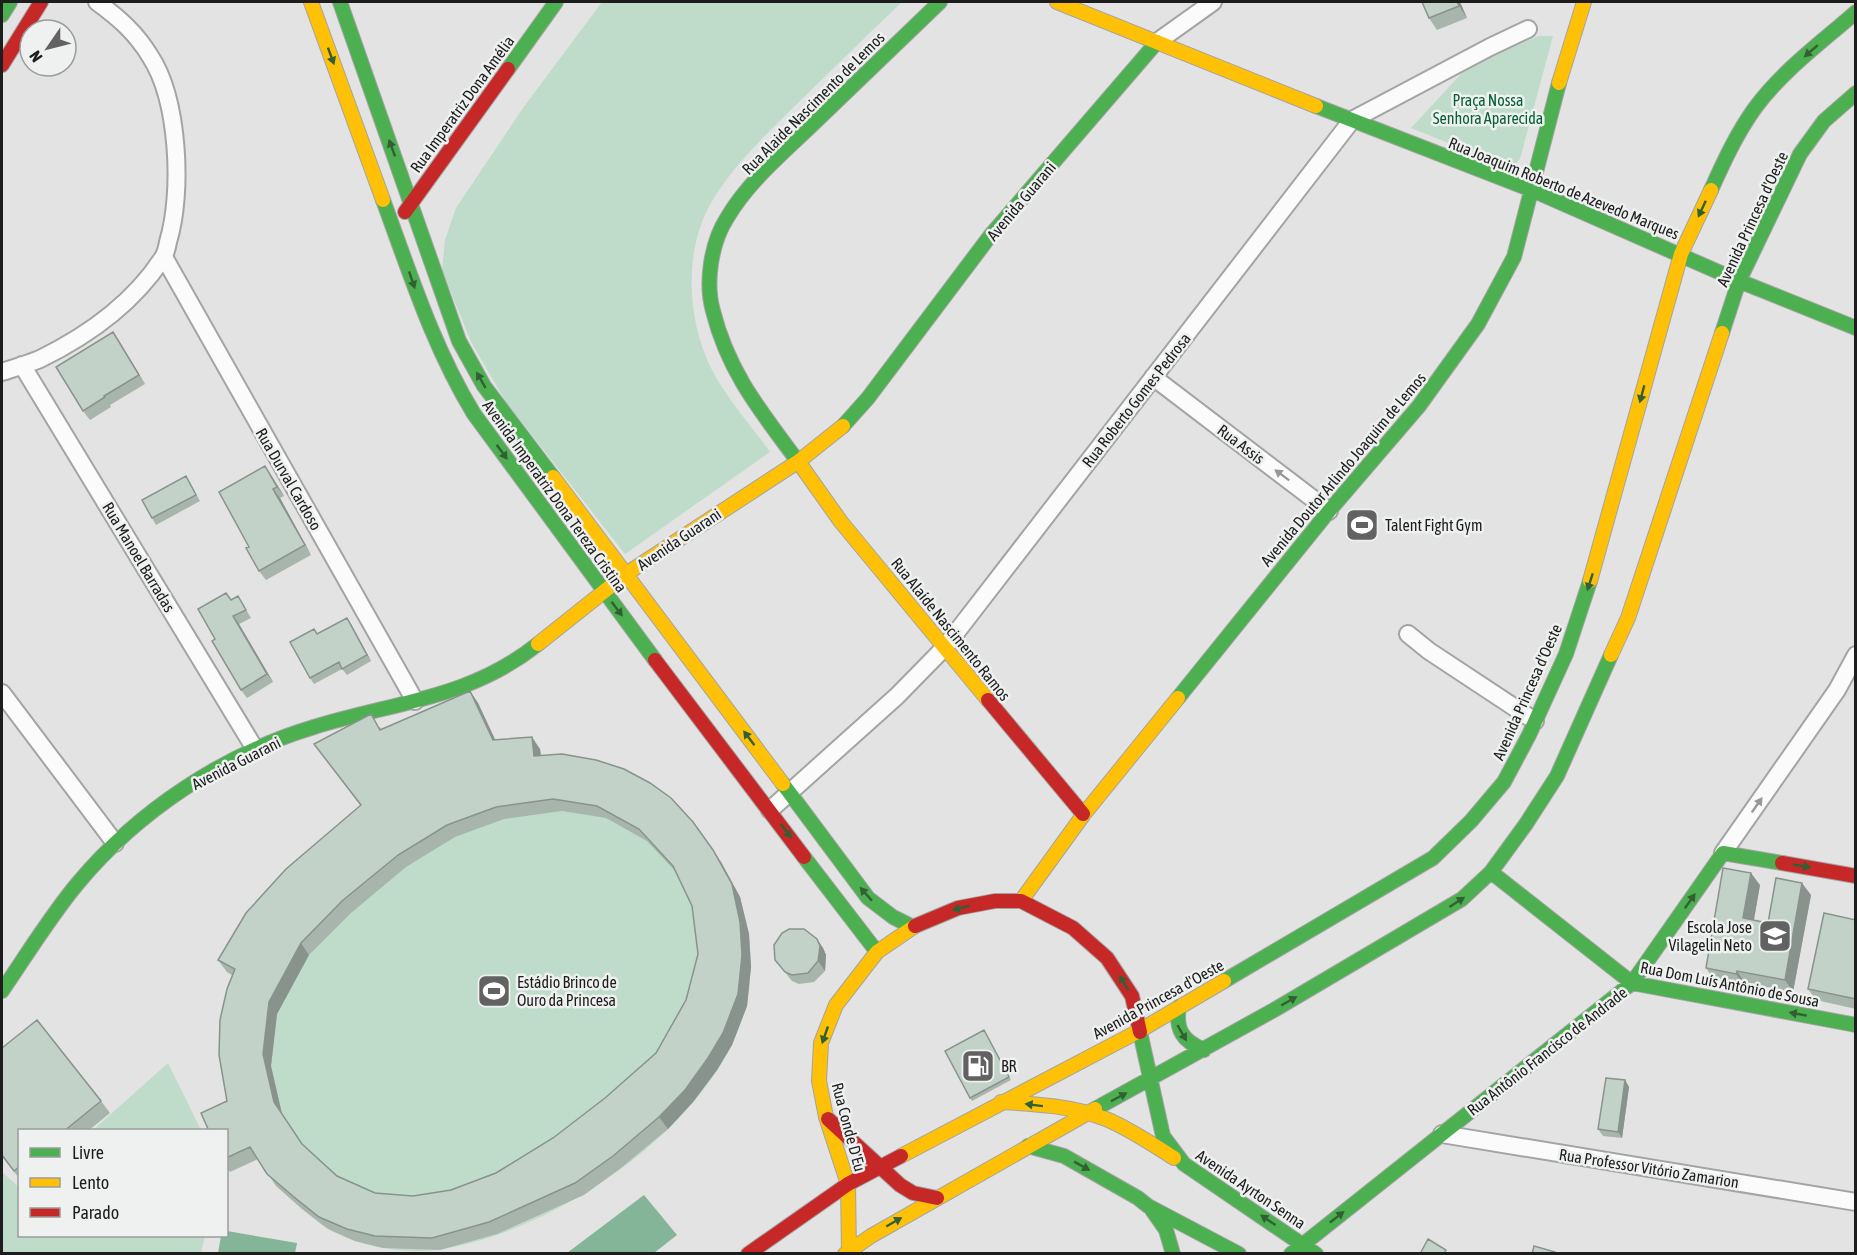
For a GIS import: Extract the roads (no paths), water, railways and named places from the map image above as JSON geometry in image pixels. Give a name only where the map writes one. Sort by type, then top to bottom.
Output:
[{"type":"main road","points":[[2,15],[10,2]]},
{"type":"main road","points":[[2,64],[41,2]]},
{"type":"main road","name":"Avenida Imperatriz Dona Tereza Cristina","points":[[311,2],[430,329],[457,386],[481,424],[603,592],[877,952]]},
{"type":"main road","name":"Avenida Imperatriz Dona Tereza Cristina","points":[[340,2],[459,341],[484,386],[868,898],[893,917],[913,927]]},
{"type":"main road","name":"Rua Imperatriz Dona Amélia","points":[[393,225],[412,203],[556,2]]},
{"type":"main road","name":"Rua Alaide Nascimento de Lemos","points":[[799,461],[742,384],[730,362],[712,309],[710,276],[715,247],[726,219],[761,174],[940,2]]},
{"type":"main road","name":"Rua Joaquim Roberto de Azevedo Marques","points":[[1057,2],[1532,190],[1739,281],[1856,328]]},
{"type":"main road","name":"Avenida Doutor Arlindo Joaquim de Lemos","points":[[1021,901],[1083,814],[1329,511],[1419,406],[1478,324],[1514,257],[1558,85],[1584,2]]},
{"type":"main road","name":"Avenida Princesa d'Oeste","points":[[748,1254],[848,1184],[880,1165],[1139,1030],[1433,858],[1472,821],[1504,782],[1566,654],[1594,569],[1681,254],[1734,141],[1756,107],[1785,74],[1856,12]]},
{"type":"main road","name":"Avenida Guarani","points":[[2,991],[77,884],[115,843],[160,806],[206,775],[255,749],[313,727],[464,687],[493,674],[529,651],[626,574],[799,461],[839,430],[868,398],[990,236],[1157,42]]},
{"type":"main road","name":"Avenida Princesa d'Oeste","points":[[848,1252],[937,1198],[1204,1050],[1462,899],[1491,872],[1526,825],[1557,776],[1628,618],[1739,281],[1800,154],[1824,121],[1856,93]]},
{"type":"main road","name":"Rua Alaíde Nascimento Ramos","points":[[799,461],[842,522],[1083,814]]},
{"type":"main road","points":[[1723,853],[1856,876]]},
{"type":"main road","name":"Rua Antônio Francisco de Andrade","points":[[1291,1254],[1632,983],[1723,853]]},
{"type":"main road","name":"Rua Dom Luís Antônio de Sousa","points":[[1491,872],[1632,983],[1856,1024]]},
{"type":"main road","name":"Rua Conde D'Eu","points":[[848,1252],[848,1184],[826,1117],[819,1081],[821,1043],[836,1005],[877,952],[913,927],[958,909],[995,901],[1021,901],[1073,928],[1107,958],[1132,996],[1152,1079]]},
{"type":"main road","points":[[1179,1007],[1177,1021],[1181,1034],[1189,1044],[1204,1050]]},
{"type":"main road","name":"Avenida Ayrton Senna","points":[[1152,1079],[1163,1136],[1184,1164],[1316,1254]]},
{"type":"main road","points":[[1001,1102],[1030,1104],[1088,1114],[1112,1122],[1184,1164]]},
{"type":"main road","points":[[826,1117],[900,1185],[913,1193],[937,1198]]},
{"type":"main road","points":[[1028,1146],[1064,1156],[1138,1198],[1163,1223],[1173,1254]]},
{"type":"main road","points":[[1148,1206],[1239,1254]]},
{"type":"main road","points":[[869,1254],[871,1236]]},
{"type":"main road","points":[[1190,1250],[1223,1244]]},
{"type":"street","points":[[2,372],[40,359],[98,325],[136,292],[164,257],[174,224],[177,183],[174,138],[165,92],[151,58],[138,40],[124,22],[97,2]]},
{"type":"street","name":"Avenida Guarani","points":[[1157,42],[1213,2]]},
{"type":"street","name":"Rua Roberto Gomes Pedrosa","points":[[770,810],[897,696],[945,647],[1352,120],[1490,47],[1528,30]]},
{"type":"street","name":"Rua Durval Cardoso","points":[[164,257],[415,701]]},
{"type":"street","name":"Rua Manoel Barradas","points":[[22,365],[255,749]]},
{"type":"street","name":"Rua Assis","points":[[1153,377],[1329,511]]},
{"type":"street","points":[[1408,634],[1429,651],[1535,721]]},
{"type":"street","name":"Rua Antônio Francisco de Andrade","points":[[1723,853],[1837,690],[1856,655]]},
{"type":"street","points":[[2,693],[115,843]]},
{"type":"street","name":"Rua Professor Vitório Zamarion","points":[[1442,1134],[1856,1202]]},
{"type":"place","name":"Talent Fight Gym","points":[[1362,525]]},
{"type":"place","name":"Escola Jose Vilagelin Neto","points":[[1775,936]]},
{"type":"place","name":"Estádio Brinco de Ouro da Princesa","points":[[494,991]]},
{"type":"place","name":"BR","points":[[978,1066]]},
{"type":"park label","name":"Praça Nossa Senhora Aparecida","points":[[1488,109]]}]
